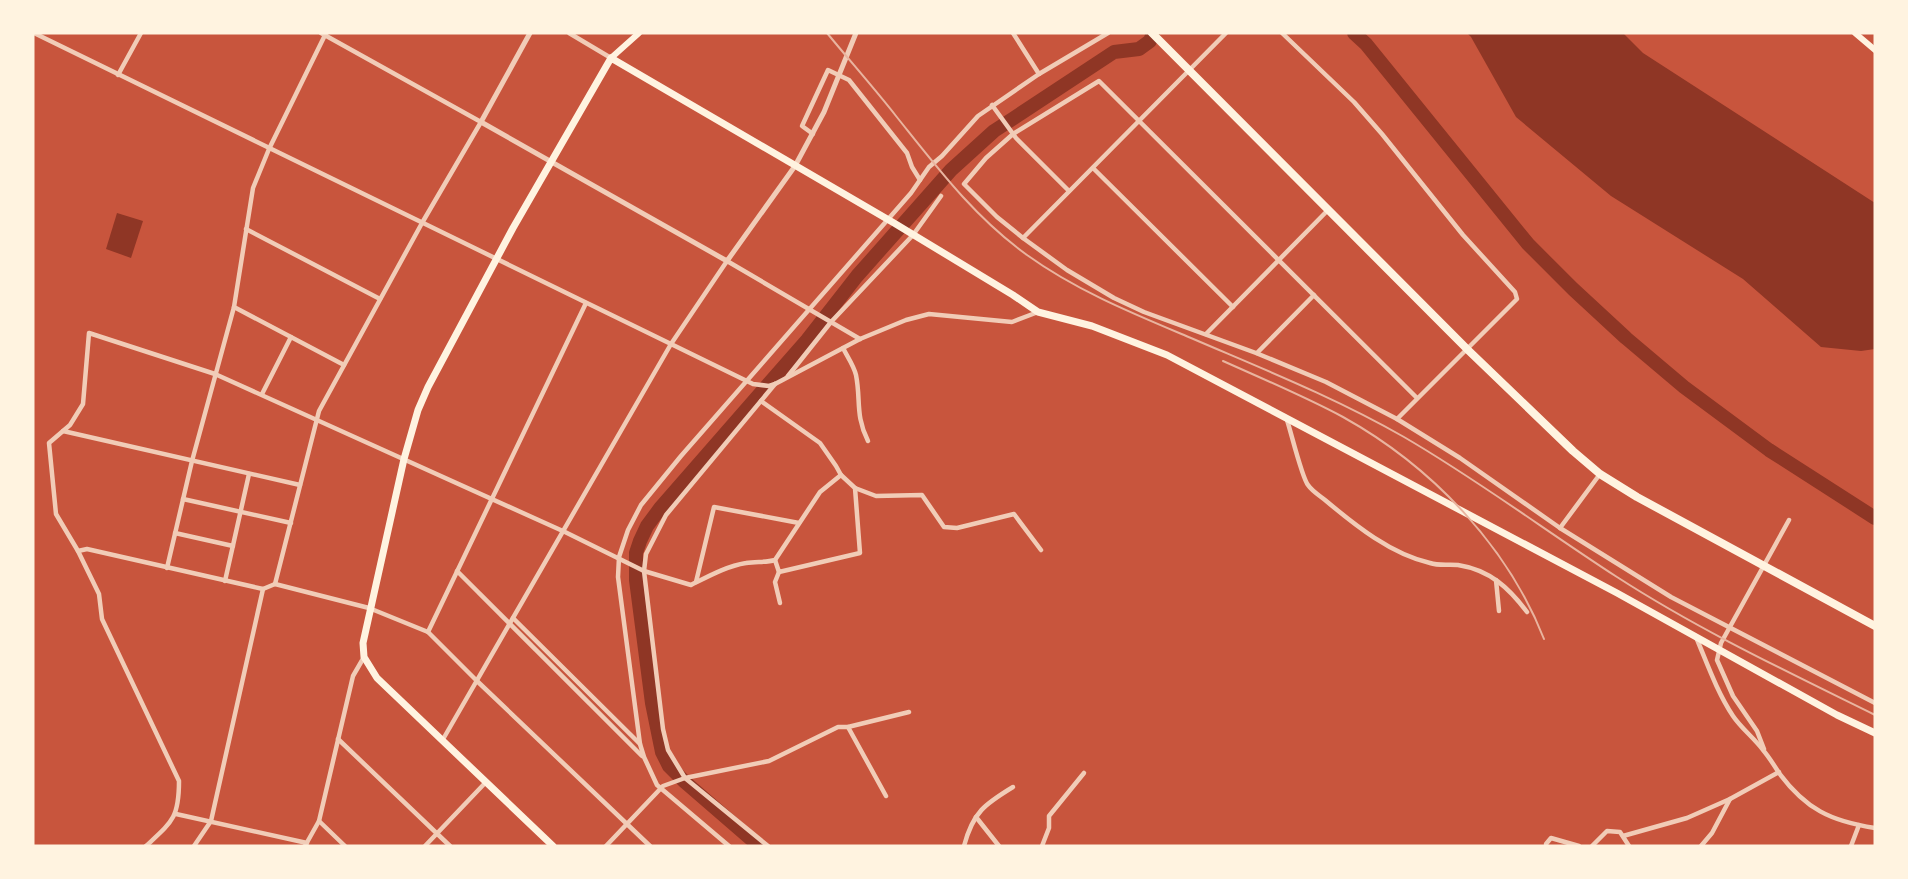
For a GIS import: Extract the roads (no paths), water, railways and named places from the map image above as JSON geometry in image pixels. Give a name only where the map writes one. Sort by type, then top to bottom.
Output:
[{"type":"highway","points":[[1152,33],[1468,350],[1600,474],[1637,497],[1875,626]]},
{"type":"main road","points":[[553,846],[377,678],[364,657],[363,643],[404,459],[418,410],[428,387],[513,228],[611,58],[639,33]]},
{"type":"main road","points":[[1855,33],[1875,50]]},
{"type":"main road","points":[[611,58],[911,233],[1038,312],[1092,326],[1167,355],[1617,593],[1875,733]]},
{"type":"street","points":[[35,33],[750,382],[769,386],[775,384],[860,339],[906,320],[929,314],[1012,322],[1038,312]]},
{"type":"street","points":[[118,75],[141,33]]},
{"type":"street","points":[[275,584],[316,418],[422,223],[530,33]]},
{"type":"street","points":[[569,33],[611,58]]},
{"type":"street","points":[[442,741],[565,532],[671,344],[795,166],[824,112],[856,33]]},
{"type":"street","points":[[1013,33],[1039,74]]},
{"type":"street","points":[[729,846],[657,785],[644,757],[640,744],[618,577],[628,531],[641,505],[681,456],[812,311],[890,221],[929,167],[942,156],[968,126],[992,105],[1108,33]]},
{"type":"street","points":[[1023,238],[1226,33]]},
{"type":"street","points":[[1282,33],[1383,134],[1462,235],[1515,292],[1517,299],[1397,419]]},
{"type":"street","points":[[167,568],[192,461],[234,307],[253,188],[324,34],[727,261],[860,339]]},
{"type":"street","points":[[813,134],[802,126],[828,70],[849,80],[907,153],[920,180]]},
{"type":"street","points":[[1417,398],[1099,81],[1013,134],[986,158],[964,184],[997,217],[1023,238],[1067,270],[1114,298],[1144,312],[1257,353],[1326,382],[1397,419],[1460,458],[1560,528],[1671,597],[1875,704]]},
{"type":"street","points":[[992,105],[1013,134],[1070,191]]},
{"type":"street","points":[[1093,168],[1233,307]]},
{"type":"street","points":[[786,378],[830,322],[911,233],[941,196]]},
{"type":"street","points":[[1206,334],[1329,209]]},
{"type":"street","points":[[246,229],[380,299]]},
{"type":"street","points":[[1257,353],[1314,296]]},
{"type":"street","points":[[428,632],[586,303]]},
{"type":"street","points":[[234,307],[344,365]]},
{"type":"street","points":[[146,846],[176,814],[179,797],[178,781],[102,619],[99,594],[78,551],[56,514],[49,443],[70,425],[83,404],[89,333],[215,374],[565,532],[644,571],[692,585],[732,566],[775,560],[820,492],[841,475]]},
{"type":"street","points":[[262,394],[291,338]]},
{"type":"street","points":[[843,348],[856,374],[858,412],[868,441]]},
{"type":"street","points":[[768,846],[685,778],[668,750],[663,729],[644,571],[646,554],[666,515],[775,384]]},
{"type":"street","points":[[761,401],[820,443],[841,475],[855,488],[876,496],[922,495],[944,527],[957,528],[1014,514],[1041,550]]},
{"type":"street","points":[[1287,420],[1307,484],[1333,507],[1377,540],[1407,555],[1431,564],[1459,565],[1478,570],[1512,591],[1527,612]]},
{"type":"street","points":[[63,431],[300,485]]},
{"type":"street","points":[[225,580],[249,474]]},
{"type":"street","points":[[1560,528],[1600,474]]},
{"type":"street","points":[[779,572],[860,553],[855,488]]},
{"type":"street","points":[[183,499],[291,523]]},
{"type":"street","points":[[696,582],[714,507],[799,523]]},
{"type":"street","points":[[1764,751],[1757,731],[1733,696],[1717,660],[1721,643],[1788,520]]},
{"type":"street","points":[[175,533],[233,546]]},
{"type":"street","points":[[78,551],[87,549],[263,589],[275,584],[369,608],[428,632],[650,846]]},
{"type":"street","points":[[775,560],[779,572],[775,582],[780,603]]},
{"type":"street","points":[[457,572],[644,757]]},
{"type":"street","points":[[1496,580],[1499,611]]},
{"type":"street","points":[[194,846],[211,821],[263,589]]},
{"type":"street","points":[[513,618],[640,744]]},
{"type":"street","points":[[1696,637],[1721,696],[1734,718],[1811,807],[1859,825],[1875,828]]},
{"type":"street","points":[[176,814],[306,845],[319,821],[353,676],[364,657]]},
{"type":"street","points":[[606,846],[662,787],[685,778],[770,762],[838,727],[848,727],[909,712]]},
{"type":"street","points":[[848,727],[886,796]]},
{"type":"street","points":[[338,739],[450,846]]},
{"type":"street","points":[[1623,836],[1687,818],[1730,799],[1779,772]]},
{"type":"street","points":[[1042,846],[1049,828],[1049,816],[1084,773]]},
{"type":"street","points":[[425,846],[486,782]]},
{"type":"street","points":[[964,846],[976,817],[985,804],[1013,786]]},
{"type":"street","points":[[1701,846],[1712,832],[1730,799]]},
{"type":"street","points":[[976,817],[999,846]]},
{"type":"street","points":[[319,821],[345,846]]},
{"type":"street","points":[[1851,846],[1859,825]]},
{"type":"street","points":[[1592,846],[1607,831],[1620,832],[1629,846]]},
{"type":"street","points":[[1546,844],[1551,838],[1579,846]]},
{"type":"waterway","points":[[759,846],[685,782],[669,766],[662,752],[652,703],[636,580],[636,553],[647,526],[807,340],[857,276],[951,170],[994,131],[1114,52],[1139,49],[1150,41],[1153,33]]},
{"type":"waterway","points":[[1354,33],[1366,44],[1528,244],[1573,289],[1684,387],[1769,450],[1875,518]]},
{"type":"railway","points":[[827,33],[973,208],[1008,240],[1046,268],[1106,301],[1352,409],[1404,437],[1459,471],[1590,560],[1680,615],[1744,650],[1875,715]]},
{"type":"railway","points":[[1223,361],[1343,417],[1406,459],[1436,484],[1487,540],[1528,604],[1544,639]]}]
